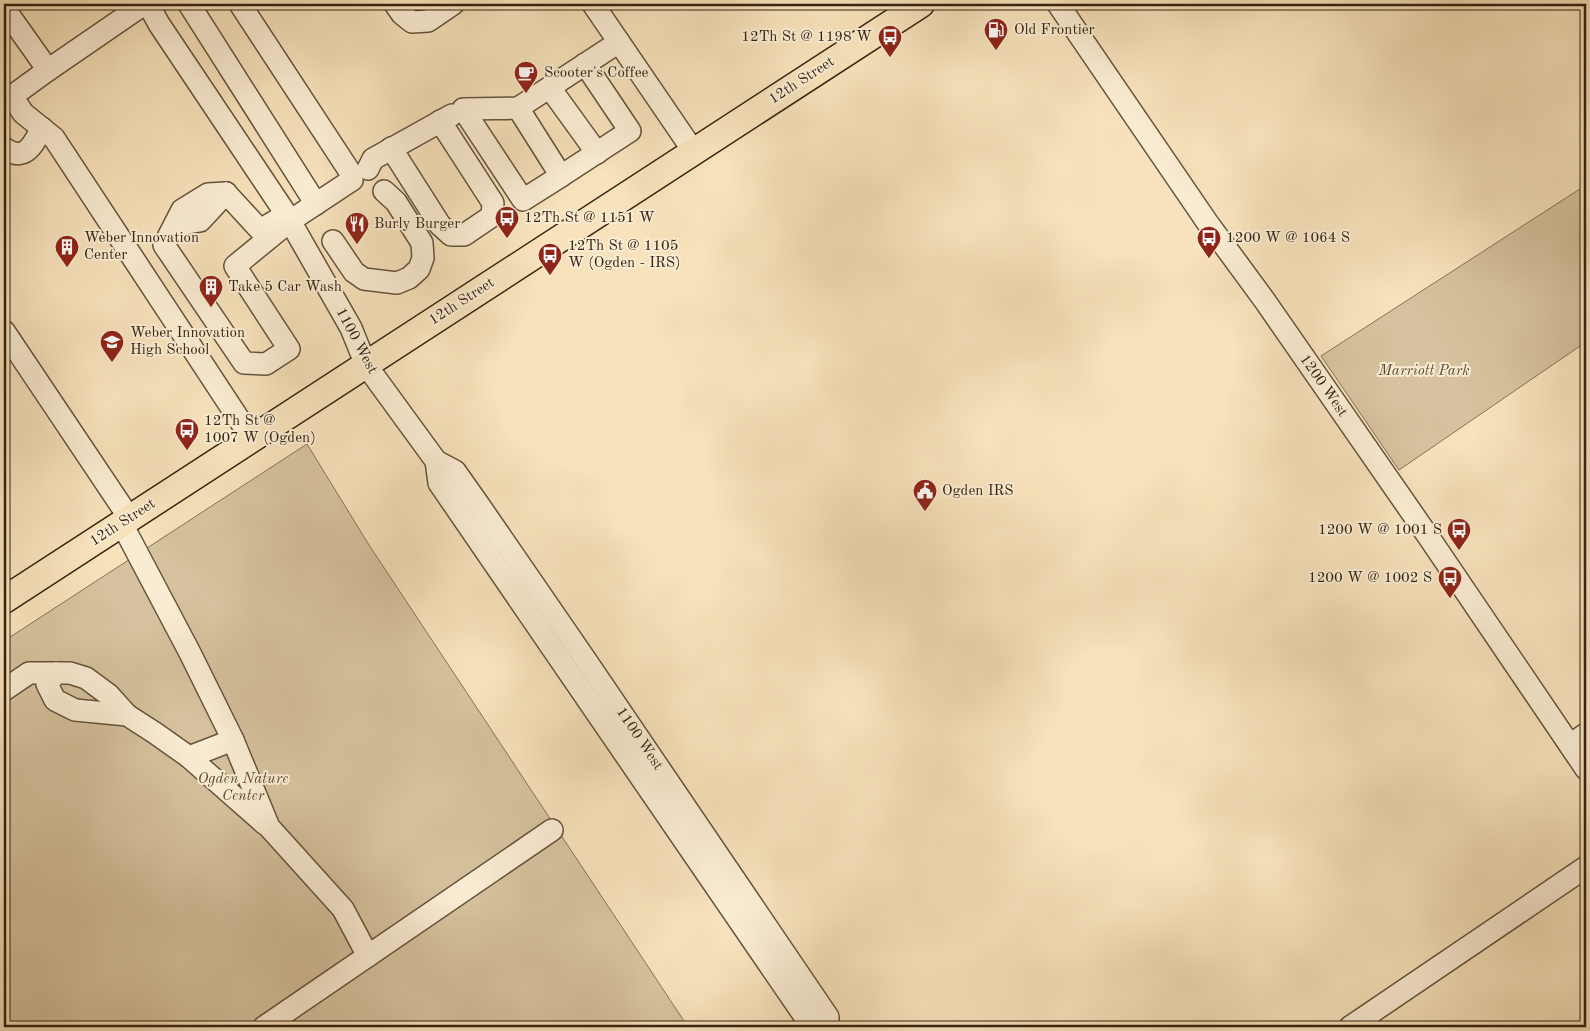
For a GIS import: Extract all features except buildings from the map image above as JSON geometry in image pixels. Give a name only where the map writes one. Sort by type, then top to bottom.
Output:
[{"type":"main road","name":"12th Street","points":[[4,600],[920,4]]},
{"type":"street","points":[[4,4],[9,15],[48,70]]},
{"type":"street","points":[[144,4],[8,99],[54,138],[252,439]]},
{"type":"street","name":"1100 West","points":[[148,4],[159,24],[288,218],[351,328],[366,365],[436,461],[439,483],[471,511],[585,659],[828,1017],[828,1027]]},
{"type":"street","points":[[189,4],[316,204]]},
{"type":"street","points":[[240,4],[350,172],[352,180],[316,204],[260,230],[226,193],[200,221],[175,225],[164,245],[244,363],[266,364],[289,349],[235,266],[288,218]]},
{"type":"street","points":[[395,4],[402,14],[412,22],[428,21],[453,4]]},
{"type":"street","points":[[593,4],[694,152]]},
{"type":"street","name":"1200 West","points":[[1058,4],[1207,222],[1265,301],[1428,536],[1578,740],[1586,769]]},
{"type":"street","points":[[368,170],[373,159],[463,109],[518,108],[619,42]]},
{"type":"street","points":[[463,109],[523,200],[630,131],[585,64]]},
{"type":"street","points":[[550,88],[596,153]]},
{"type":"street","points":[[518,108],[561,176]]},
{"type":"street","points":[[391,148],[440,225],[451,235],[464,235],[492,216],[493,204],[440,121]]},
{"type":"street","points":[[4,148],[19,154],[27,151],[42,128]]},
{"type":"street","points":[[333,241],[354,272],[364,279],[397,283],[409,278],[419,269],[424,258],[422,243],[396,202],[384,191]]},
{"type":"street","points":[[4,331],[126,521],[233,740],[269,827]]},
{"type":"street","name":"1100 West","points":[[471,511],[812,1027]]},
{"type":"street","points":[[4,690],[30,673],[70,673],[86,678],[108,695],[127,715],[189,757],[269,827],[342,909],[368,956]]},
{"type":"street","points":[[56,673],[47,684],[55,700],[75,710],[127,715]]},
{"type":"street","points":[[189,757],[233,740]]},
{"type":"street","points":[[264,1027],[552,830]]},
{"type":"street","points":[[1350,1027],[1586,867]]},
{"type":"green space","name":"Marriott Park","points":[[1586,185],[1586,342],[1399,470],[1321,356]]},
{"type":"green space","name":"Ogden Nature Center","points":[[307,444],[369,545],[688,1027],[4,1027],[4,641]]},
{"type":"place","name":"Old Frontier","points":[[996,51]]},
{"type":"place","name":"12Th St @ 1198 W","points":[[890,58]]},
{"type":"place","name":"Scooter's Coffee","points":[[526,94]]},
{"type":"place","name":"12Th St @ 1151 W","points":[[507,239]]},
{"type":"place","name":"Burly Burger","points":[[357,245]]},
{"type":"place","name":"1200 W @ 1064 S","points":[[1209,259]]},
{"type":"place","name":"Weber Innovation Center","points":[[67,268]]},
{"type":"place","name":"12Th St @ 1105 W (Ogden - IRS)","points":[[550,276]]},
{"type":"place","name":"Take 5 Car Wash","points":[[211,308]]},
{"type":"place","name":"Weber Innovation High School","points":[[112,363]]},
{"type":"place","name":"12Th St @ 1007 W (Ogden)","points":[[187,451]]},
{"type":"place","name":"Ogden IRS","points":[[925,512]]},
{"type":"place","name":"1200 W @ 1001 S","points":[[1459,551]]},
{"type":"place","name":"1200 W @ 1002 S","points":[[1450,599]]}]
